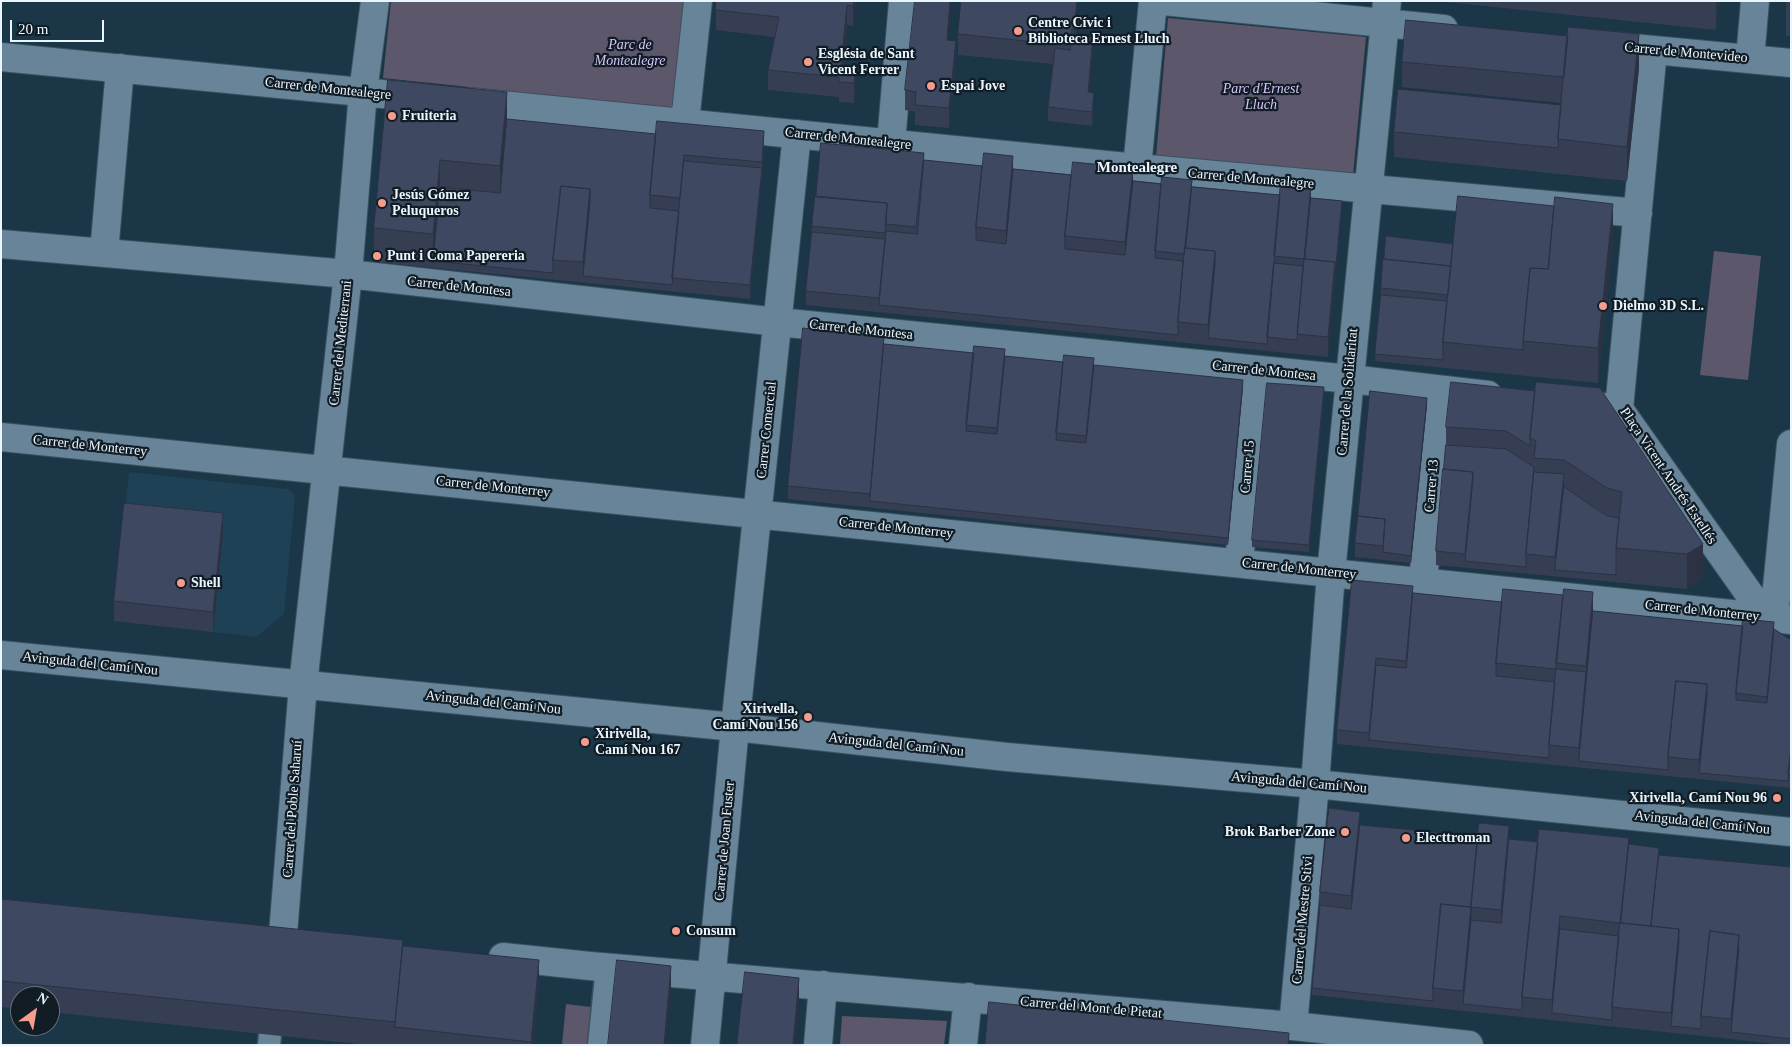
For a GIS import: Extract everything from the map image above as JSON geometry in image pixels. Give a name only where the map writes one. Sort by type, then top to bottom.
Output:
[{"type":"street","name":"Carrer del Mediterrani","points":[[303,685],[348,274],[363,92],[375,1]]},
{"type":"street","points":[[685,122],[698,1]]},
{"type":"street","points":[[891,143],[903,1]]},
{"type":"street","points":[[1137,168],[1152,1]]},
{"type":"street","points":[[1163,1],[1386,12],[1464,31]]},
{"type":"street","points":[[1750,59],[1755,1]]},
{"type":"street","name":"Carrer de la Solidaritat","points":[[1315,784],[1331,573],[1386,12]]},
{"type":"street","name":"Carrer de Montevideo","points":[[1573,42],[1791,63]]},
{"type":"street","name":"Plaça Vicent Andrés Estellés","points":[[1653,50],[1619,409],[1750,595],[1782,619]]},
{"type":"street","name":"Carrer de Montealegre","points":[[1,56],[1137,168],[1638,213]]},
{"type":"street","points":[[104,253],[120,68]]},
{"type":"street","name":"Carrer Comercial","points":[[736,727],[797,134]]},
{"type":"street","name":"Carrer de Montesa","points":[[1,244],[348,274],[778,322],[1350,379],[1510,397]]},
{"type":"street","name":"Carrer 15","points":[[1239,563],[1257,370]]},
{"type":"street","name":"Carrer 13","points":[[1423,582],[1440,390]]},
{"type":"street","points":[[1549,401],[1619,409]]},
{"type":"street","name":"Carrer de Monterrey","points":[[1,437],[1782,619]]},
{"type":"street","points":[[1782,619],[1791,444]]},
{"type":"street","name":"Avinguda del Camí Nou","points":[[1,655],[736,727],[1008,757],[1315,784],[1791,832]]},
{"type":"street","name":"Carrer del Poble Saharuí","points":[[254,931],[288,941],[303,685]]},
{"type":"street","name":"Carrer de Joan Fuster","points":[[705,1045],[736,727]]},
{"type":"street","name":"Carrer del Mestre Stivi","points":[[1293,1026],[1315,784]]},
{"type":"street","name":"Carrer del Mont de Pietat","points":[[481,954],[607,967],[1293,1026],[1338,1038],[1469,1045]]},
{"type":"street","points":[[599,1045],[607,967]]},
{"type":"street","points":[[818,1045],[823,985]]},
{"type":"street","points":[[964,1045],[968,997]]},
{"type":"shaded area","points":[[129,472],[288,489],[292,492],[295,496],[284,614],[256,637],[213,632],[223,533],[124,523]]},
{"type":"green space","name":"Parc de Montealegre","points":[[391,1],[690,1],[679,109],[383,78]]},
{"type":"green space","name":"Parc d'Ernest Lluch","points":[[1168,18],[1366,37],[1353,175],[1156,157]]},
{"type":"green space","points":[[1714,251],[1761,256],[1748,380],[1700,375]]},
{"type":"green space","points":[[566,1004],[591,1007],[587,1045],[562,1045]]},
{"type":"green space","points":[[842,1016],[947,1021],[944,1045],[840,1045]]},
{"type":"building","name":"Església de Sant Vicent Ferrer","points":[[716,1],[854,1],[853,6],[847,5],[841,66],[856,68],[854,83],[839,82],[839,77],[768,70],[779,17],[716,10]]},
{"type":"building","name":"Espai Jove","points":[[915,1],[950,1],[947,40],[956,41],[949,108],[915,105],[916,92],[905,90]]},
{"type":"building","name":"Centre Cívic i Biblioteca Ernest Lluch","points":[[961,1],[1077,1],[1074,29],[1072,29],[1070,44],[958,34]]},
{"type":"building","points":[[1406,20],[1568,36],[1564,77],[1402,62]]},
{"type":"building","points":[[1568,27],[1639,34],[1627,147],[1558,139]]},
{"type":"building","points":[[1072,35],[1093,37],[1088,92],[1094,93],[1092,112],[1048,107],[1055,48],[1070,50]]},
{"type":"building","points":[[388,80],[507,92],[500,166],[440,160],[433,234],[374,228]]},
{"type":"building","points":[[1398,89],[1561,105],[1558,148],[1394,132]]},
{"type":"building","points":[[507,119],[656,134],[650,208],[679,211],[672,285],[583,276],[590,189],[561,186],[553,273],[433,261],[440,187],[500,193]]},
{"type":"building","points":[[657,121],[764,131],[762,162],[684,155],[680,198],[650,195]]},
{"type":"building","points":[[821,143],[924,153],[916,227],[886,224],[887,203],[816,197]]},
{"type":"building","points":[[984,153],[1013,156],[1006,231],[976,227]]},
{"type":"building","points":[[924,160],[982,166],[976,240],[1006,244],[1013,169],[1071,175],[1065,249],[1125,255],[1133,181],[1161,184],[1155,258],[1183,261],[1178,335],[879,305],[886,231],[917,234]]},
{"type":"building","points":[[684,161],[762,168],[750,285],[672,278]]},
{"type":"building","points":[[1073,162],[1133,168],[1125,242],[1065,236]]},
{"type":"building","points":[[1162,177],[1192,180],[1184,254],[1155,251]]},
{"type":"building","points":[[1281,182],[1311,185],[1304,259],[1274,256]]},
{"type":"building","points":[[561,186],[590,189],[583,262],[553,260]]},
{"type":"building","points":[[1192,187],[1280,195],[1267,344],[1208,338],[1215,251],[1186,248]]},
{"type":"building","points":[[815,196],[887,203],[885,233],[812,226]]},
{"type":"building","points":[[1458,196],[1554,206],[1548,269],[1530,268],[1523,350],[1443,342]]},
{"type":"building","points":[[1555,197],[1613,204],[1598,348],[1523,341],[1530,268],[1548,269]]},
{"type":"building","points":[[1311,198],[1342,201],[1335,275],[1335,262],[1305,259]]},
{"type":"building","points":[[812,232],[885,239],[879,298],[806,291]]},
{"type":"building","points":[[1386,236],[1453,244],[1451,266],[1384,259]]},
{"type":"building","points":[[1185,248],[1215,251],[1208,325],[1178,322]]},
{"type":"building","points":[[1304,259],[1335,262],[1328,337],[1297,334]]},
{"type":"building","points":[[1383,259],[1451,266],[1448,295],[1381,288]]},
{"type":"building","points":[[1274,263],[1303,266],[1297,340],[1267,337]]},
{"type":"building","points":[[1381,295],[1447,301],[1443,360],[1375,354]]},
{"type":"building","points":[[803,328],[884,337],[870,494],[788,486]]},
{"type":"building","points":[[884,344],[974,353],[966,431],[997,434],[1005,356],[1063,362],[1056,440],[1086,443],[1094,365],[1243,380],[1228,538],[870,501]]},
{"type":"building","points":[[974,346],[1005,349],[997,428],[966,425]]},
{"type":"building","points":[[1064,355],[1094,358],[1086,436],[1056,433]]},
{"type":"building","points":[[1451,382],[1535,391],[1530,446],[1506,431],[1446,427]]},
{"type":"building","points":[[1536,382],[1600,388],[1703,544],[1687,554],[1616,548],[1622,492],[1607,488],[1564,460],[1534,458],[1536,441],[1530,438]]},
{"type":"building","points":[[1267,383],[1324,387],[1309,545],[1252,540]]},
{"type":"building","points":[[1370,391],[1427,398],[1411,556],[1383,552],[1385,519],[1358,516]]},
{"type":"building","points":[[1446,445],[1506,449],[1534,467],[1526,567],[1465,561],[1473,472],[1444,469]]},
{"type":"building","points":[[1443,469],[1473,472],[1465,554],[1436,551]]},
{"type":"building","points":[[1534,472],[1564,474],[1555,557],[1526,554]]},
{"type":"building","points":[[1564,487],[1607,516],[1619,518],[1616,575],[1555,570]]},
{"type":"building","points":[[124,503],[223,513],[213,612],[114,601]]},
{"type":"building","points":[[1358,516],[1385,519],[1383,546],[1355,543]]},
{"type":"building","points":[[1352,580],[1413,586],[1406,661],[1376,658],[1369,733],[1337,730]]},
{"type":"building","points":[[1503,589],[1563,595],[1556,669],[1496,663]]},
{"type":"building","points":[[1564,589],[1593,592],[1586,666],[1556,663]]},
{"type":"building","points":[[1413,593],[1502,602],[1496,676],[1555,682],[1549,758],[1369,740],[1376,665],[1406,668]]},
{"type":"building","points":[[1593,611],[1743,626],[1736,700],[1767,703],[1774,629],[1791,640],[1791,750],[1788,781],[1699,773],[1707,684],[1676,681],[1668,770],[1579,761]]},
{"type":"building","points":[[1743,619],[1774,622],[1767,697],[1736,693]]},
{"type":"building","points":[[1556,669],[1586,672],[1579,748],[1549,745]]},
{"type":"building","points":[[1676,681],[1707,684],[1699,760],[1668,757]]},
{"type":"building","points":[[1791,750],[1791,775],[1788,774]]},
{"type":"building","points":[[1329,808],[1360,812],[1351,896],[1320,892]]},
{"type":"building","points":[[1479,823],[1509,826],[1501,910],[1471,907]]},
{"type":"building","points":[[1360,825],[1478,836],[1471,907],[1441,904],[1433,1001],[1312,988],[1320,905],[1351,909]]},
{"type":"building","points":[[1539,829],[1629,838],[1620,923],[1560,916],[1552,1000],[1522,997]]},
{"type":"building","points":[[1509,839],[1538,842],[1522,1010],[1463,1004],[1471,920],[1501,923]]},
{"type":"building","points":[[1629,844],[1659,848],[1651,926],[1621,923]]},
{"type":"building","points":[[1659,855],[1791,867],[1791,1039],[1731,1032],[1739,935],[1710,931],[1701,1029],[1671,1026],[1679,929],[1651,926]]},
{"type":"building","points":[[1,899],[403,940],[395,1022],[1,981]]},
{"type":"building","points":[[1441,904],[1471,907],[1463,991],[1433,988]]},
{"type":"building","points":[[1620,923],[1679,929],[1671,1013],[1612,1007]]},
{"type":"building","points":[[1560,929],[1619,936],[1612,1020],[1552,1013]]},
{"type":"building","points":[[1710,931],[1739,935],[1731,1019],[1701,1016]]},
{"type":"building","points":[[403,946],[539,960],[531,1042],[395,1027]]},
{"type":"building","points":[[617,960],[671,966],[664,1045],[608,1045]]},
{"type":"building","points":[[745,972],[799,978],[793,1045],[737,1045]]},
{"type":"building","points":[[989,1002],[1289,1033],[1288,1045],[985,1045]]},
{"type":"place","name":"Centre Cívic i Biblioteca Ernest Lluch","points":[[1018,31]]},
{"type":"place","name":"Església de Sant Vicent Ferrer","points":[[808,62]]},
{"type":"place","name":"Espai Jove","points":[[931,86]]},
{"type":"place","name":"Fruiteria","points":[[392,116]]},
{"type":"place","name":"Jesús Gómez Peluqueros","points":[[382,203]]},
{"type":"place","name":"Punt i Coma Papereria","points":[[377,256]]},
{"type":"place","name":"Dielmo 3D S.L.","points":[[1603,306]]},
{"type":"place","name":"Shell","points":[[181,583]]},
{"type":"place","name":"Xirivella, Camí Nou 156","points":[[808,717]]},
{"type":"place","name":"Xirivella, Camí Nou 167","points":[[585,742]]},
{"type":"place","name":"Xirivella, Camí Nou 96","points":[[1777,798]]},
{"type":"place","name":"Brok Barber Zone","points":[[1345,832]]},
{"type":"place","name":"Electtroman","points":[[1406,838]]},
{"type":"place","name":"Consum","points":[[676,931]]},
{"type":"district","name":"Montealegre","points":[[1137,168]]}]
